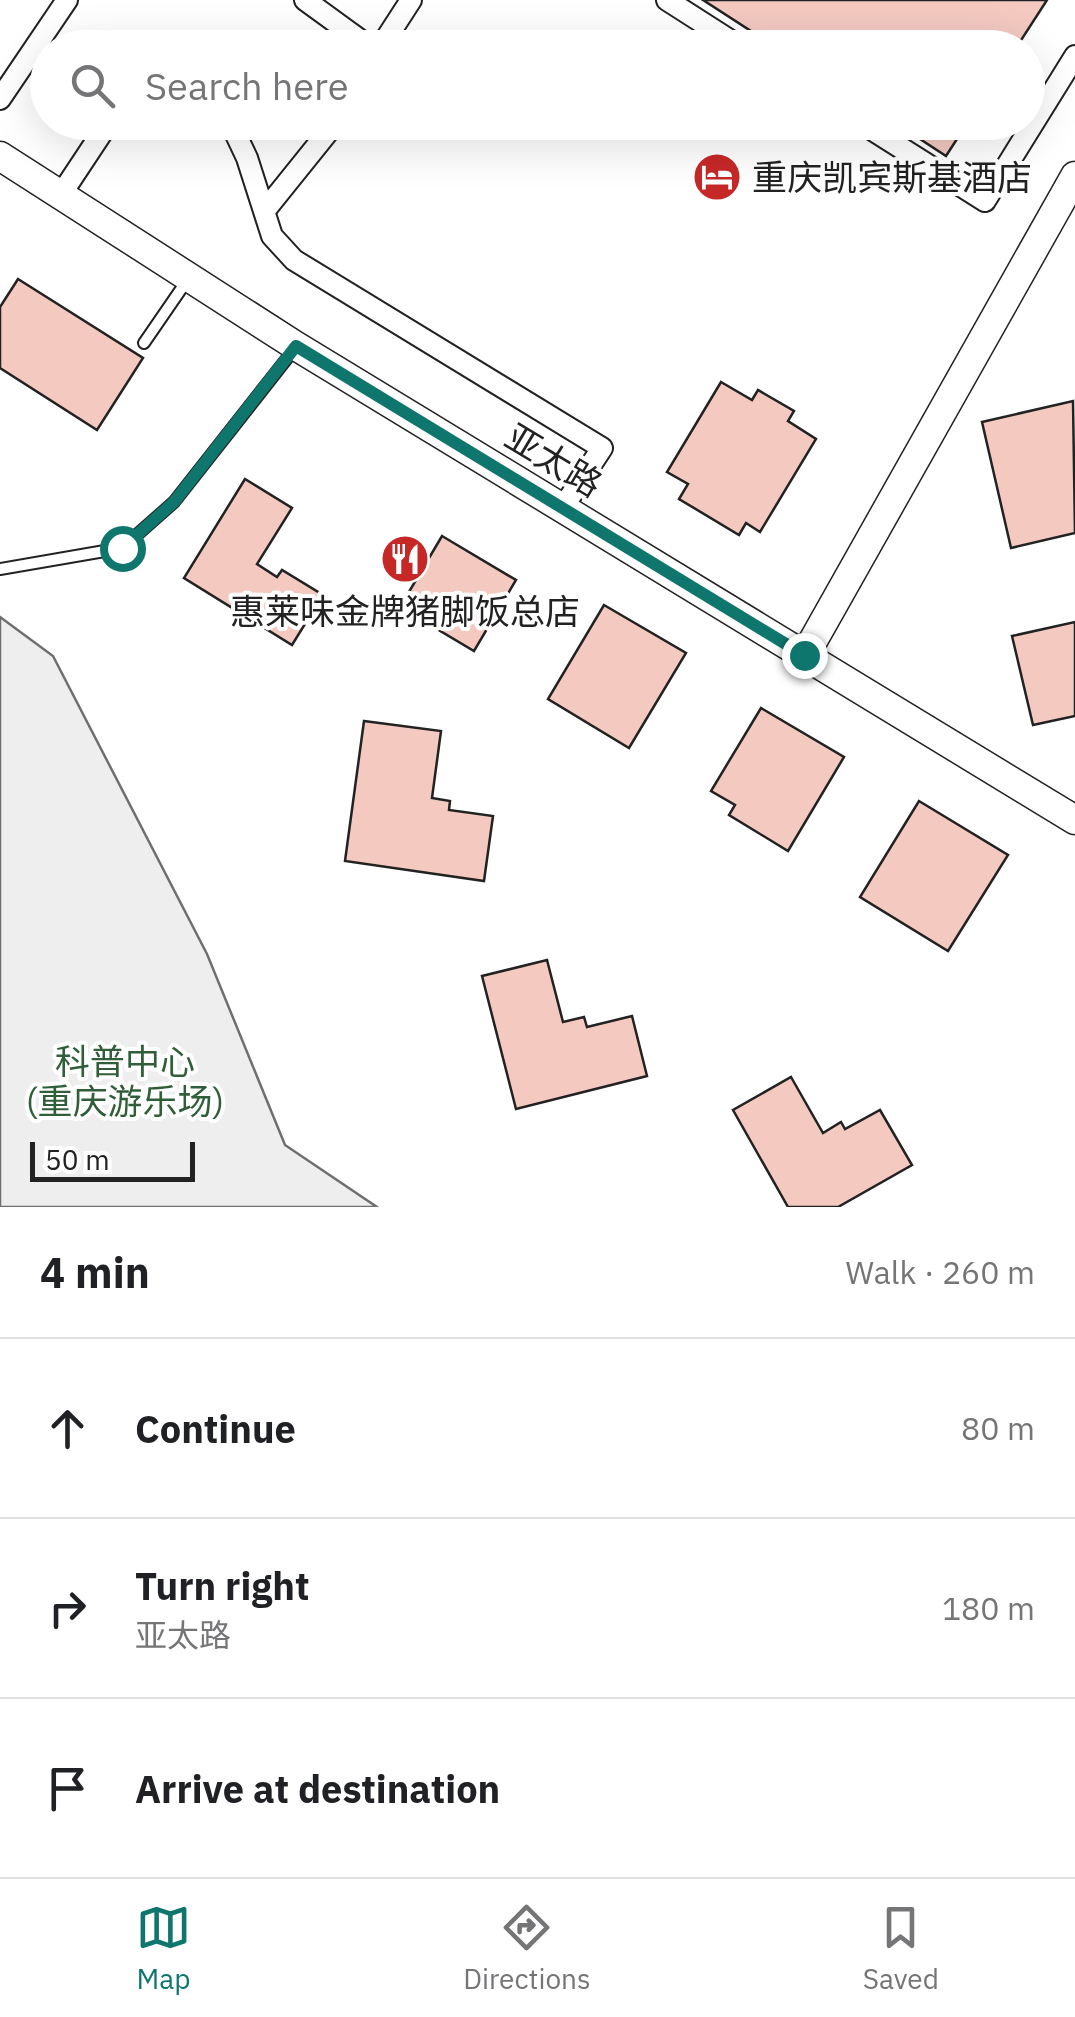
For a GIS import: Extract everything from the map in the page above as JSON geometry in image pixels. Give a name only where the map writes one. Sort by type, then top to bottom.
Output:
[{"type":"street","points":[[47,30],[67,0]]},
{"type":"street","points":[[305,0],[346,30]]},
{"type":"street","points":[[392,30],[411,0]]},
{"type":"street","points":[[667,0],[714,30]]},
{"type":"street","points":[[0,99],[30,55]]},
{"type":"street","points":[[1045,107],[1073,63]]},
{"type":"street","points":[[60,196],[97,140]]},
{"type":"street","points":[[238,140],[266,209],[272,236],[294,260],[602,448],[562,509]]},
{"type":"street","points":[[266,209],[322,140]]},
{"type":"street","points":[[888,140],[985,201],[1024,140]]},
{"type":"street","name":"亚太路","points":[[0,156],[296,346],[1075,820]]},
{"type":"street","points":[[804,655],[1075,176]]},
{"type":"lane","points":[[144,342],[189,278]]},
{"type":"lane","points":[[0,570],[122,548],[174,502],[296,346]]},
{"type":"green space","name":"科普中心 (重庆游乐场)","points":[[0,617],[53,656],[207,954],[285,1145],[377,1207],[0,1207]]},
{"type":"building","points":[[703,0],[1047,0],[1028,30],[749,30]]},
{"type":"building","points":[[922,140],[956,140],[946,156]]},
{"type":"building","points":[[18,279],[143,358],[97,430],[0,368],[0,307]]},
{"type":"building","points":[[721,382],[752,400],[758,390],[794,411],[788,421],[816,439],[760,532],[746,523],[739,535],[679,499],[688,484],[667,472]]},
{"type":"building","points":[[1073,401],[1075,533],[1011,548],[982,422]]},
{"type":"building","points":[[245,479],[292,508],[257,564],[277,577],[282,570],[323,595],[292,645],[184,578]]},
{"type":"building","points":[[442,536],[516,580],[474,651],[400,607]]},
{"type":"building","points":[[604,605],[686,653],[629,748],[548,699]]},
{"type":"building","points":[[1075,622],[1075,716],[1033,725],[1012,636]]},
{"type":"building","points":[[761,708],[844,757],[788,851],[729,815],[735,805],[711,791]]},
{"type":"building","points":[[364,721],[441,731],[432,798],[450,801],[449,810],[493,816],[484,881],[345,861]]},
{"type":"building","points":[[919,801],[1008,855],[948,951],[860,897]]},
{"type":"building","points":[[547,960],[563,1022],[584,1017],[587,1027],[632,1016],[647,1076],[516,1109],[482,976]]},
{"type":"building","points":[[791,1077],[823,1133],[841,1122],[845,1129],[880,1110],[912,1165],[838,1207],[788,1207],[733,1110]]},
{"type":"place","name":"重庆凯宾斯基酒店","points":[[717,177]]},
{"type":"place","name":"惠莱味金牌猪脚饭总店","points":[[405,559]]},
{"type":"route","points":[[122,548],[174,502],[296,346],[804,655]]}]
